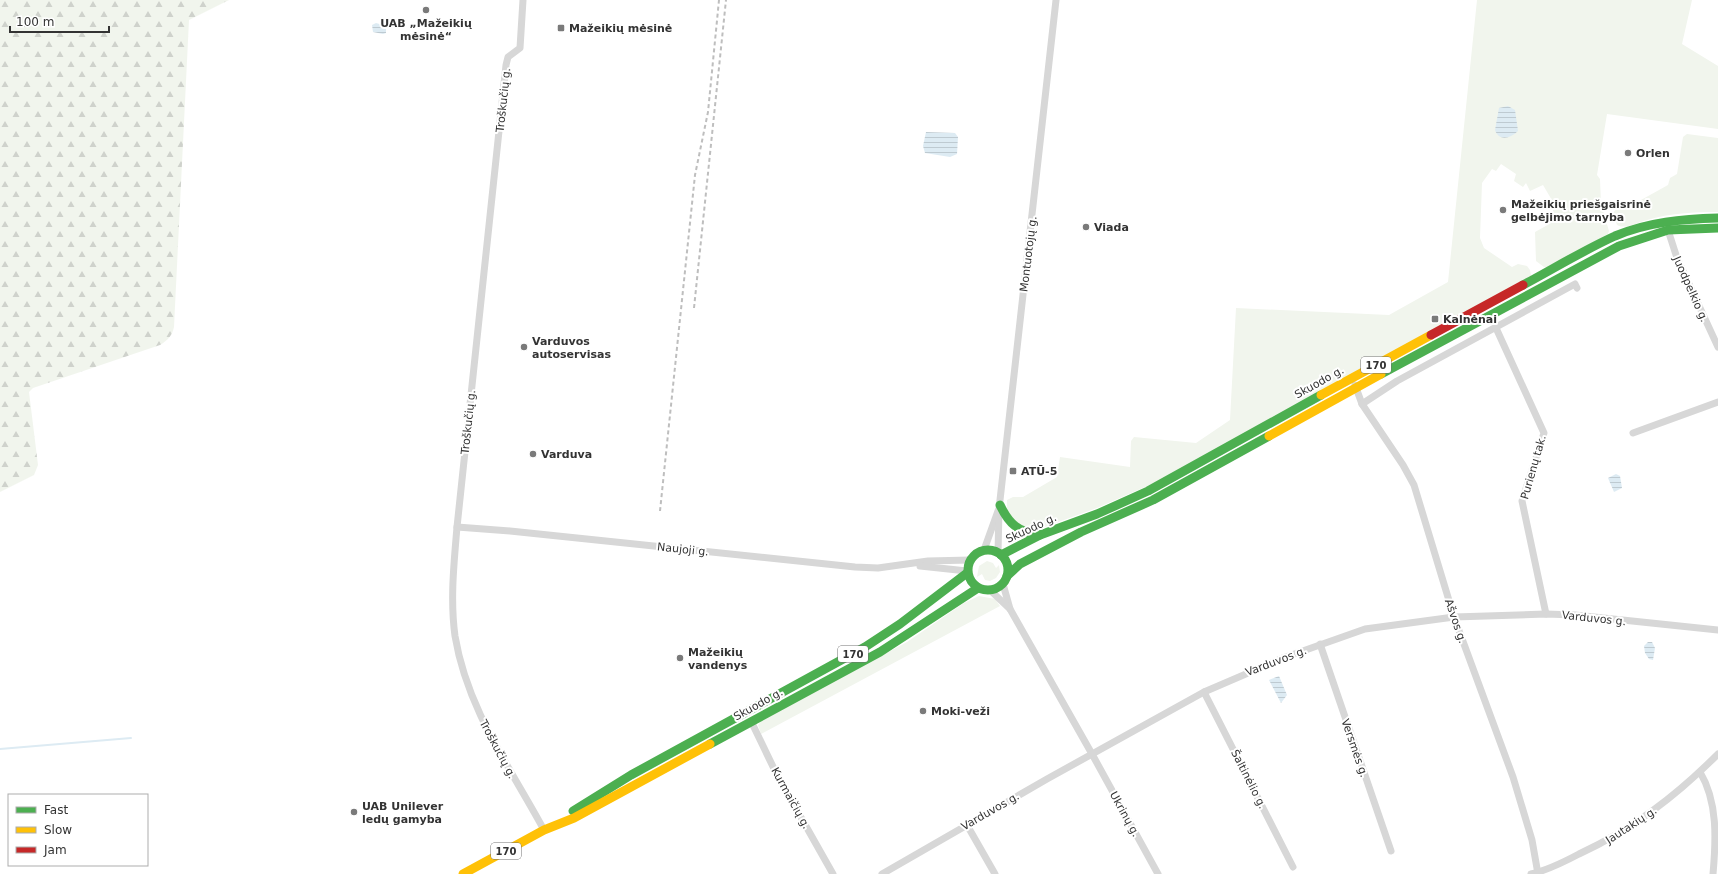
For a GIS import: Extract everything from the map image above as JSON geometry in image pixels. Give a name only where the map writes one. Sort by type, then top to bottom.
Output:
[{"type":"main road","name":"Skuodo g.","points":[[999,554],[1040,535],[1097,514],[1148,491],[1352,378],[1616,236],[1664,222],[1683,219],[1718,218]]},
{"type":"main road","name":"170","points":[[1005,580],[1020,564],[1081,532],[1153,500],[1545,284],[1619,246],[1668,230],[1718,228]]},
{"type":"main road","points":[[999,507],[1007,521],[1016,530],[1040,535]]},
{"type":"main road","points":[[984,550],[999,554],[1006,562],[1005,580],[991,591],[978,588],[970,580],[967,572],[970,560],[976,554],[984,550]]},
{"type":"main road","name":"Skuodo g.","points":[[463,874],[544,830],[630,775],[871,643],[967,572]]},
{"type":"main road","name":"Skuodo g.","points":[[544,830],[574,818],[897,642],[978,588]]},
{"type":"street","name":"Troškučių g.","points":[[523,0],[520,48],[508,57],[506,65],[457,527],[454,560],[453,611],[455,635],[465,677],[489,735],[544,830]]},
{"type":"street","name":"Montuotojų g.","points":[[999,554],[999,507],[1056,0]]},
{"type":"street","name":"Juodpelkio g.","points":[[1668,230],[1677,258],[1718,347]]},
{"type":"street","points":[[1362,404],[1397,381],[1575,284],[1577,288]]},
{"type":"street","name":"Purienų tak.","points":[[1496,328],[1544,433],[1522,501],[1546,614]]},
{"type":"street","name":"Ašvos g.","points":[[1352,378],[1362,404],[1403,465],[1414,485],[1454,616],[1513,777],[1532,840],[1535,874]]},
{"type":"street","points":[[1633,432],[1718,402]]},
{"type":"street","name":"Montuotojų g.","points":[[984,550],[999,507]]},
{"type":"street","name":"Naujoji g.","points":[[457,527],[510,531],[855,567],[878,568],[928,561],[970,560]]},
{"type":"street","name":"Naujoji g.","points":[[910,564],[967,572]]},
{"type":"street","points":[[1005,580],[1010,609]]},
{"type":"street","points":[[991,591],[1010,609]]},
{"type":"street","name":"Ukrinų g.","points":[[1010,609],[1158,874]]},
{"type":"street","name":"Varduvos g.","points":[[882,874],[1204,692],[1320,644],[1365,629],[1454,616],[1546,614],[1575,615],[1718,630]]},
{"type":"street","name":"Versmės g.","points":[[1320,644],[1391,851]]},
{"type":"street","name":"Šaltinėlio g.","points":[[1204,692],[1293,867]]},
{"type":"street","name":"Kurmaičių g.","points":[[751,721],[777,775],[833,874]]},
{"type":"street","name":"Jautakių g.","points":[[1535,874],[1621,834],[1641,821],[1700,772],[1718,754]]},
{"type":"street","points":[[1700,772],[1710,789],[1717,821],[1713,874]]},
{"type":"street","points":[[967,825],[995,874]]},
{"type":"green space","points":[[0,0],[229,0],[189,20],[174,327],[172,333],[160,345],[33,388],[29,392],[38,465],[34,475],[0,492]]},
{"type":"green space","points":[[1477,0],[1692,0],[1682,44],[1718,66],[1718,129],[1607,114],[1597,175],[1600,179],[1601,204],[1609,231],[1608,234],[1548,268],[1536,261],[1535,232],[1553,222],[1553,202],[1543,185],[1530,191],[1526,183],[1523,187],[1514,181],[1516,174],[1501,164],[1496,171],[1492,169],[1482,183],[1480,238],[1484,248],[1512,267],[1518,264],[1527,266],[1530,270],[1531,276],[1154,483],[1097,508],[1039,529],[1033,530],[1015,524],[1007,510],[1007,500],[1013,497],[1023,497],[1057,477],[1060,457],[1130,467],[1131,441],[1134,437],[1196,443],[1230,420],[1236,308],[1389,315],[1448,282]]},
{"type":"green space","points":[[1687,134],[1718,138],[1718,212],[1673,214],[1624,227],[1617,225],[1613,213],[1618,207],[1627,203],[1632,205],[1668,185],[1670,178],[1677,174],[1683,137]]},
{"type":"green space","points":[[987,561],[993,563],[996,568],[999,565],[1000,572],[996,578],[990,581],[985,580],[982,574],[977,577],[979,566]]},
{"type":"green space","points":[[979,596],[995,599],[1000,606],[761,734],[758,725],[763,719],[907,642],[964,603]]},
{"type":"shaded area","points":[[376,23],[386,26],[386,33],[383,34],[373,32],[372,25]]},
{"type":"shaded area","points":[[1508,106],[1515,110],[1518,131],[1505,138],[1499,136],[1495,130],[1499,108]]},
{"type":"shaded area","points":[[926,132],[955,133],[958,137],[957,154],[950,157],[925,153],[923,146]]},
{"type":"shaded area","points":[[1616,474],[1620,476],[1622,488],[1614,492],[1608,478]]},
{"type":"shaded area","points":[[1648,642],[1652,642],[1655,648],[1653,660],[1649,659],[1645,653],[1644,646]]},
{"type":"shaded area","points":[[1279,676],[1287,695],[1281,703],[1269,680]]},
{"type":"waterway","points":[[0,749],[131,738]]},
{"type":"railway","points":[[660,511],[695,175],[708,112],[719,0]]},
{"type":"railway","points":[[694,308],[726,0]]},
{"type":"traffic: fast","points":[[1523,285],[1592,247],[1627,231],[1666,222],[1718,218]]},
{"type":"traffic: fast","points":[[1381,374],[1619,246],[1668,230],[1718,228]]},
{"type":"traffic: fast","points":[[1001,555],[1040,535],[1097,514],[1148,491],[1321,395]]},
{"type":"traffic: fast","points":[[1007,576],[1020,564],[1081,532],[1153,500],[1269,436]]},
{"type":"traffic: fast","points":[[1000,505],[1003,512],[1015,526],[1026,532],[1040,535]]},
{"type":"traffic: fast","points":[[992,550],[999,553],[1005,559],[1008,570],[1007,578],[999,587],[992,590],[984,590],[977,587],[969,578],[968,566],[971,559],[980,551],[992,550]]},
{"type":"traffic: fast","points":[[573,811],[631,775],[865,647],[900,624],[967,573]]},
{"type":"traffic: fast","points":[[710,744],[880,652],[978,588]]},
{"type":"traffic: slow","points":[[1321,395],[1431,335]]},
{"type":"traffic: slow","points":[[1269,436],[1381,374]]},
{"type":"traffic: slow","points":[[463,874],[544,830],[574,818],[710,744]]},
{"type":"traffic: jam","points":[[1431,335],[1523,285]]},
{"type":"place","name":"UAB „Mažeikių mėsinė“","points":[[426,10]]},
{"type":"place","name":"Mažeikių mėsinė","points":[[561,28]]},
{"type":"place","name":"Orlen","points":[[1628,153]]},
{"type":"place","name":"Mažeikių priešgaisrinė gelbėjimo tarnyba","points":[[1503,210]]},
{"type":"place","name":"Viada","points":[[1086,227]]},
{"type":"place","name":"Kalnėnai","points":[[1435,319]]},
{"type":"place","name":"Varduvos autoservisas","points":[[524,347]]},
{"type":"place","name":"Varduva","points":[[533,454]]},
{"type":"place","name":"ATŪ-5","points":[[1013,471]]},
{"type":"place","name":"Mažeikių vandenys","points":[[680,658]]},
{"type":"place","name":"Moki-veži","points":[[923,711]]},
{"type":"place","name":"UAB Unilever ledų gamyba","points":[[354,812]]}]
